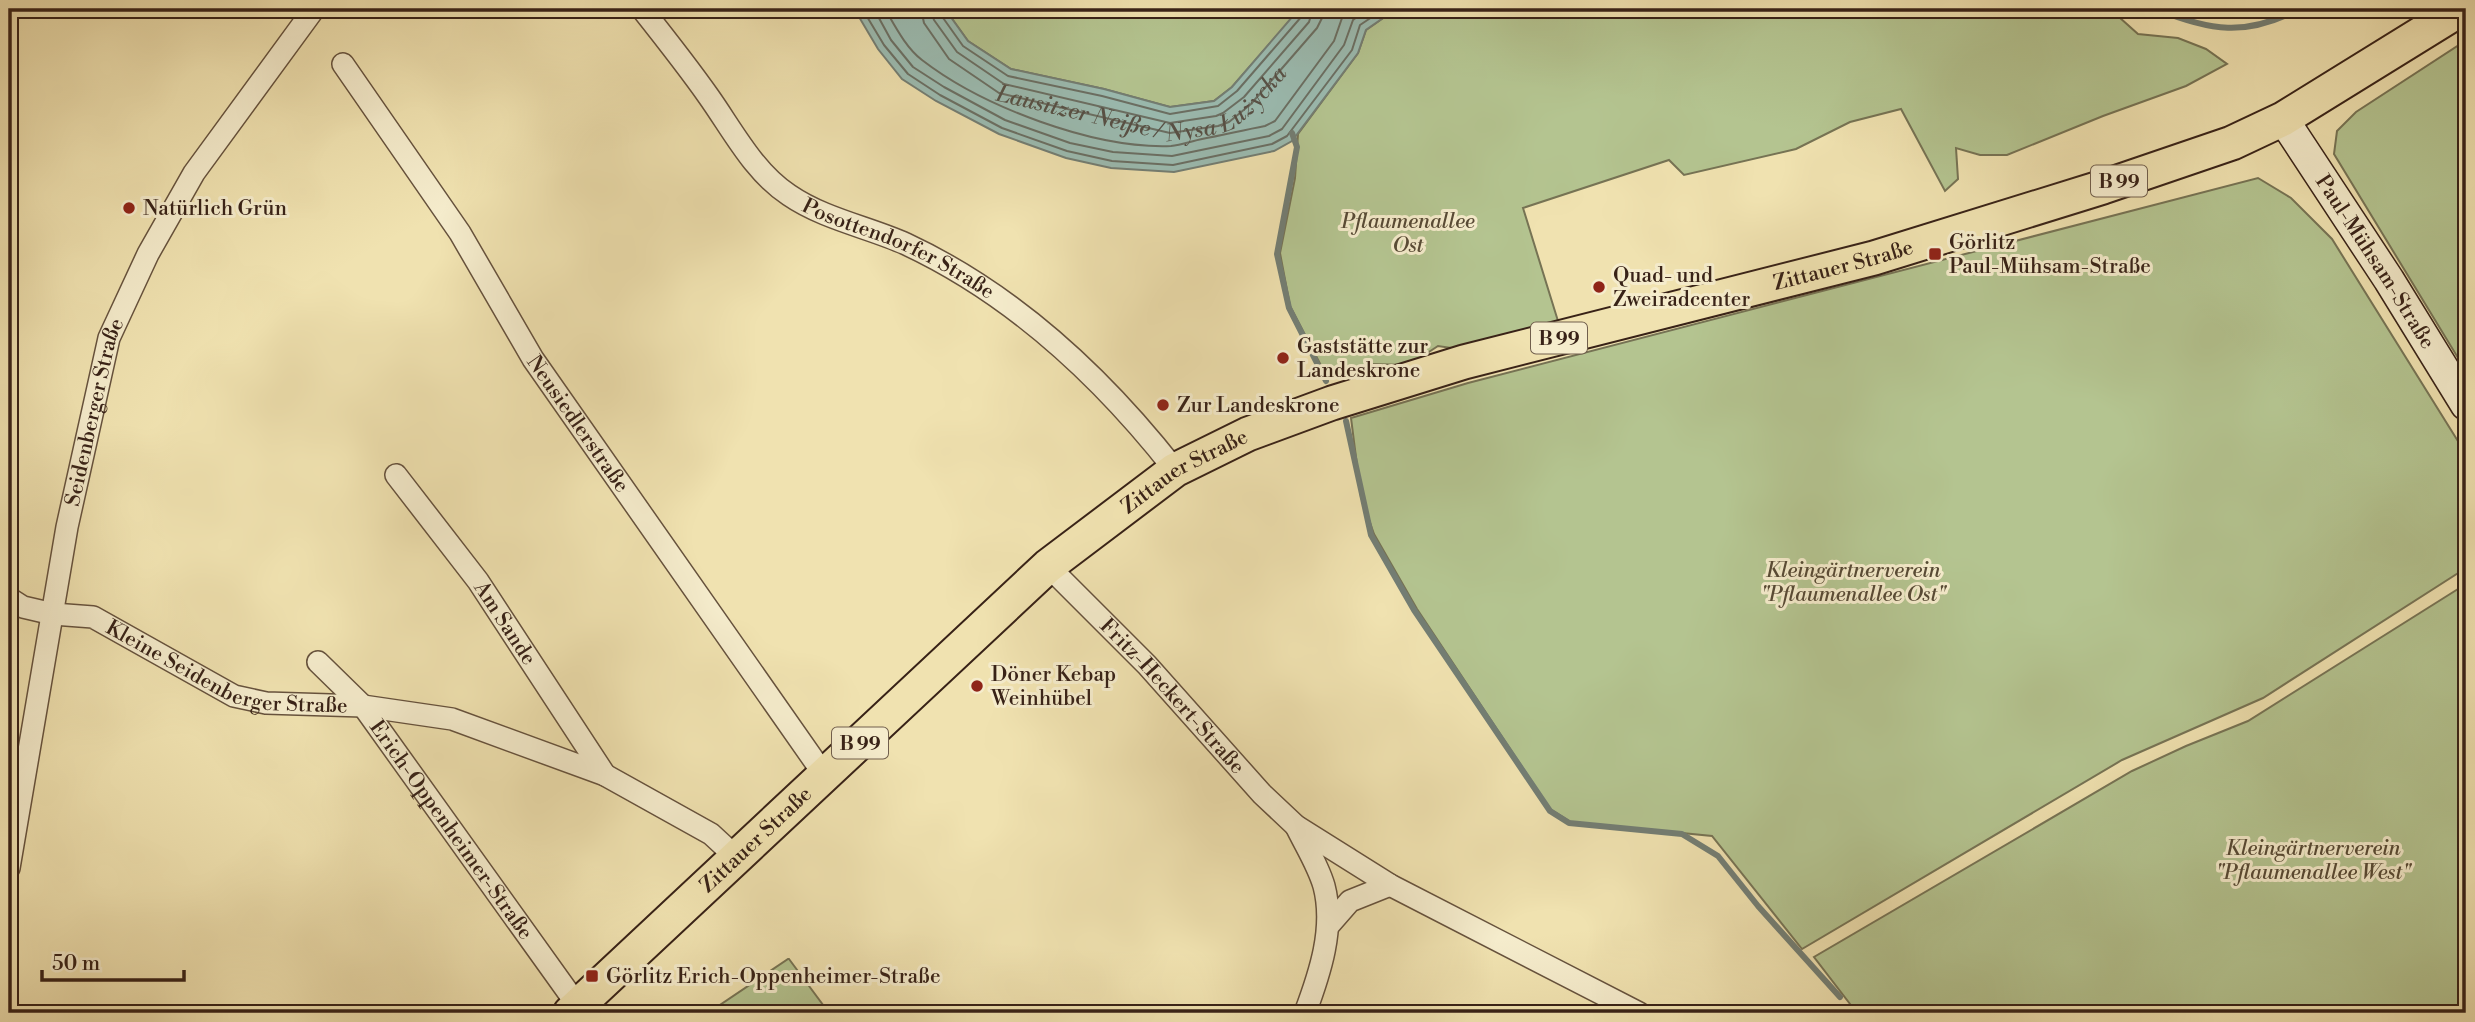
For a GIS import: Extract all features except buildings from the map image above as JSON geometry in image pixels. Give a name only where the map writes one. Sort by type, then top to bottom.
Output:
[{"type":"main road","name":"Zittauer Straße","points":[[574,1009],[1048,566],[1175,471],[1248,434],[1332,403],[1464,362],[1874,258],[2104,187],[2232,143],[2283,119],[2461,9]]},
{"type":"main road","name":"Paul-Mühsam-Straße","points":[[2283,119],[2389,279],[2466,405]]},
{"type":"street","name":"Seidenberger Straße","points":[[9,868],[67,527],[109,338],[148,254],[194,173],[314,9]]},
{"type":"street","name":"Posottendorfer Straße","points":[[642,9],[684,62],[761,171],[787,195],[809,207],[906,244],[983,286],[1046,333],[1093,377],[1132,417],[1175,471]]},
{"type":"street","name":"Neusiedlerstraße","points":[[343,64],[460,233],[533,359],[825,776]]},
{"type":"street","name":"Am Sande","points":[[396,475],[478,580],[605,775]]},
{"type":"street","name":"Fritz-Heckert-Straße","points":[[1048,566],[1147,665],[1262,794],[1296,826],[1390,885],[1639,1013]]},
{"type":"street","name":"Kleine Seidenberger Straße","points":[[9,598],[23,607],[53,614],[93,618],[234,696],[266,703],[363,706]]},
{"type":"street","name":"Erich-Oppenheimer-Straße","points":[[318,662],[363,706],[574,1009]]},
{"type":"street","name":"Am Sande","points":[[363,706],[452,719],[605,775],[711,834],[737,858]]},
{"type":"street","name":"Fritz-Heckert-Straße","points":[[1296,826],[1324,885],[1329,925]]},
{"type":"street","points":[[1306,1013],[1329,925],[1350,901],[1390,885]]},
{"type":"green space","points":[[945,9],[1300,9],[1232,87],[1214,101],[1170,107],[1104,89],[1011,69],[968,41]]},
{"type":"green space","name":"Pflaumenallee Ost","points":[[1396,9],[2110,9],[2138,34],[2178,38],[2206,49],[2227,64],[2186,86],[2007,155],[1980,155],[1956,148],[1958,179],[1945,191],[1901,109],[1850,122],[1796,149],[1684,175],[1669,160],[1523,208],[1558,321],[1458,349],[1438,346],[1409,365],[1369,364],[1328,379],[1290,306],[1280,253],[1295,178],[1298,134],[1358,53],[1366,30]]},
{"type":"green space","points":[[2459,45],[2466,58],[2466,371],[2334,154],[2337,131],[2356,112]]},
{"type":"green space","name":"Kleingärtnerverein \"Pflaumenallee Ost\"","points":[[2258,178],[2291,198],[2332,239],[2466,454],[2466,568],[2263,698],[2122,760],[1802,949],[1712,836],[1571,822],[1550,809],[1417,609],[1374,534],[1361,497],[1351,418],[1468,383]]},
{"type":"green space","name":"Kleingärtnerverein \"Pflaumenallee West\"","points":[[2466,584],[2466,1013],[1837,1013],[1850,1004],[1814,957],[2132,771],[2248,721]]},
{"type":"green space","points":[[788,959],[829,1013],[708,1013]]},
{"type":"water","points":[[858,9],[945,9],[968,41],[1011,69],[1104,89],[1170,107],[1214,101],[1232,87],[1299,9],[1396,9],[1366,30],[1358,53],[1292,141],[1274,151],[1174,172],[1111,168],[1066,158],[999,134],[936,101],[902,79],[878,49],[859,17]]},
{"type":"waterway","points":[[2156,9],[2194,22],[2228,28],[2262,24],[2299,9]]},
{"type":"waterway","points":[[1292,133],[1297,147],[1277,254],[1289,308],[1326,381]]},
{"type":"waterway","points":[[1346,421],[1371,535],[1414,610],[1550,811],[1569,823],[1682,834],[1718,856],[1758,906],[1840,997]]},
{"type":"place","name":"Natürlich Grün","points":[[129,208]]},
{"type":"place","name":"Görlitz Paul-Mühsam-Straße","points":[[1935,254]]},
{"type":"place","name":"Quad- und Zweiradcenter","points":[[1599,287]]},
{"type":"place","name":"Gaststätte zur Landeskrone","points":[[1283,358]]},
{"type":"place","name":"Zur Landeskrone","points":[[1163,405]]},
{"type":"place","name":"Döner Kebap Weinhübel","points":[[977,686]]},
{"type":"place","name":"Görlitz Erich-Oppenheimer-Straße","points":[[592,976]]},
{"type":"water label","name":"Lausitzer Neiße / Nysa Łużycka","points":[[1142,80]]}]
